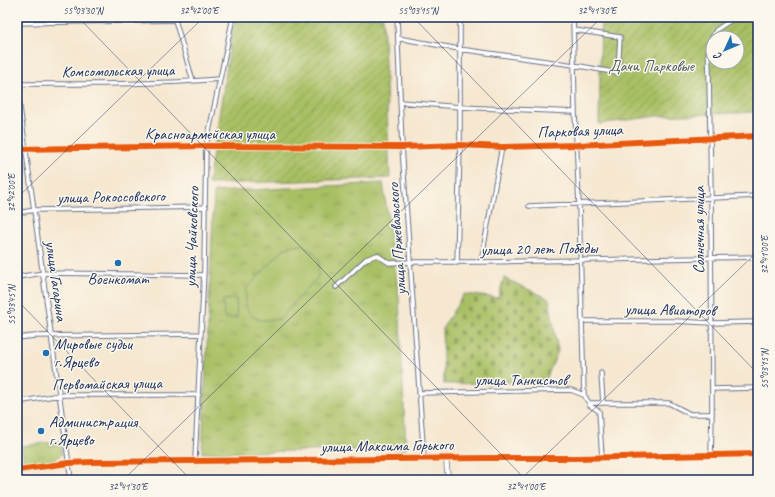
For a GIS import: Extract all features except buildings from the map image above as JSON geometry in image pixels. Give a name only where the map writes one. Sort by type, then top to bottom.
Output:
[{"type":"street","name":"улица Чайковского","points":[[195,460],[204,275],[206,146],[233,17]]},
{"type":"street","name":"улица Пржевальского","points":[[397,17],[402,147],[424,459]]},
{"type":"street","points":[[457,263],[460,145],[460,17]]},
{"type":"street","points":[[574,17],[575,112],[584,395]]},
{"type":"street","name":"Солнечная улица","points":[[711,455],[711,197],[708,45],[716,30],[736,17]]},
{"type":"street","points":[[17,23],[175,20],[193,81]]},
{"type":"street","points":[[398,38],[618,73],[620,37],[574,30]]},
{"type":"street","name":"Комсомольская улица","points":[[17,85],[114,84],[220,79]]},
{"type":"street","name":"улица Гагарина","points":[[17,85],[70,463],[71,480]]},
{"type":"street","points":[[400,102],[575,112]]},
{"type":"street","name":"Парковая улица","points":[[402,147],[460,145],[502,147],[577,145],[758,136]]},
{"type":"street","name":"Красноармейская улица","points":[[17,149],[206,146],[402,147]]},
{"type":"street","points":[[481,262],[502,147]]},
{"type":"street","points":[[529,206],[758,196]]},
{"type":"street","name":"улица Рокоссовского","points":[[17,212],[35,210],[206,207]]},
{"type":"street","name":"улица 20 лет Победы","points":[[336,286],[366,259],[377,255],[388,263],[758,257]]},
{"type":"street","points":[[17,277],[43,273],[204,275]]},
{"type":"street","name":"улица Авиаторов","points":[[582,322],[758,322]]},
{"type":"street","points":[[17,338],[52,335],[201,334]]},
{"type":"street","points":[[601,373],[603,403]]},
{"type":"street","points":[[712,388],[758,388]]},
{"type":"street","name":"улица Танкистов","points":[[419,393],[571,390],[584,395],[589,405],[599,411],[602,458]]},
{"type":"street","name":"Первомайская улица","points":[[17,402],[60,395],[198,395]]},
{"type":"street","points":[[588,402],[669,403],[690,414],[712,414]]},
{"type":"street","name":"улица Максима Горького","points":[[17,470],[70,463],[195,460],[602,458],[758,454]]},
{"type":"street","points":[[446,458],[448,480]]},
{"type":"green space","points":[[236,17],[383,17],[390,178],[208,184]]},
{"type":"green space","name":"Дачи Парковые","points":[[601,17],[758,17],[758,112],[657,116],[599,124]]},
{"type":"green space","points":[[383,183],[399,297],[406,449],[202,453],[214,192]]},
{"type":"green space","points":[[301,245],[312,251],[319,260],[318,277],[279,319],[260,320],[254,317],[249,313],[246,305],[246,289],[285,248]]},
{"type":"green space","points":[[504,278],[549,299],[558,351],[545,382],[444,384],[442,329],[464,294],[498,298]]},
{"type":"green space","points":[[236,299],[237,318],[224,318],[223,300]]},
{"type":"green space","points":[[60,441],[62,454],[56,460],[24,465],[22,446]]},
{"type":"cycle path","points":[[17,149],[206,146],[402,147],[460,145],[502,147],[577,145],[758,136]]},
{"type":"cycle path","points":[[17,470],[69,463],[92,462],[576,458],[758,454]]},
{"type":"place","name":"Военкомат","points":[[118,263]]},
{"type":"place","name":"Мировые судьи г.Ярцево","points":[[46,353]]},
{"type":"place","name":"Администрация г.Ярцево","points":[[41,431]]}]
